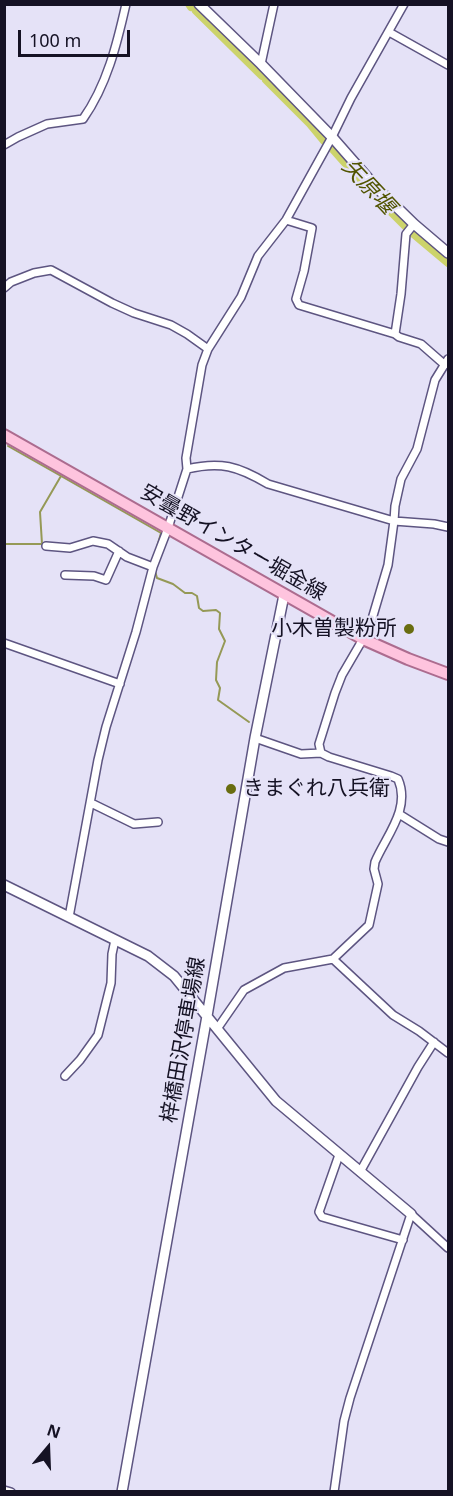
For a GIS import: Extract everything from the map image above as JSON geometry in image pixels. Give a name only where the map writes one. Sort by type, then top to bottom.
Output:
[{"type":"main road","points":[[199,4],[261,63],[375,186],[448,253]]},
{"type":"main road","name":"安曇野インター堀金線","points":[[4,435],[363,639],[448,674]]},
{"type":"main road","name":"梓橋田沢停車場線","points":[[122,1491],[255,738],[284,595]]},
{"type":"main road","points":[[4,885],[148,956],[168,970],[276,1101],[411,1214]]},
{"type":"street","points":[[4,145],[47,124],[83,119],[92,106],[105,77],[126,4]]},
{"type":"street","points":[[261,63],[274,4]]},
{"type":"street","points":[[69,917],[106,726],[136,632],[153,567],[187,469],[186,458],[202,365],[208,349],[241,297],[258,256],[286,220],[404,4]]},
{"type":"street","points":[[389,32],[448,65]]},
{"type":"street","points":[[286,220],[312,228],[296,299],[299,305],[422,344],[447,362],[435,380],[417,449],[399,486],[388,566],[372,619],[334,693],[319,744],[321,753]]},
{"type":"street","points":[[395,334],[401,294],[405,234],[414,224]]},
{"type":"street","points":[[4,288],[11,282],[34,273],[51,270],[112,303],[171,325],[208,349]]},
{"type":"street","points":[[187,469],[203,465],[224,465],[253,475],[268,484],[394,521],[434,524],[448,528]]},
{"type":"street","points":[[46,546],[70,548],[93,541],[108,544],[127,557],[153,567]]},
{"type":"street","points":[[65,575],[94,576],[106,580],[119,551]]},
{"type":"street","points":[[4,643],[120,684]]},
{"type":"street","points":[[217,1029],[244,990],[284,968],[333,959],[369,925],[378,884],[374,868],[375,862],[399,814],[402,802],[398,779],[328,758],[321,753],[301,754],[255,738]]},
{"type":"street","points":[[91,802],[134,824],[158,822]]},
{"type":"street","points":[[399,814],[439,839],[448,842]]},
{"type":"street","points":[[65,1076],[98,1035],[111,982],[115,940]]},
{"type":"street","points":[[333,959],[393,1015],[448,1053]]},
{"type":"street","points":[[360,1172],[434,1042]]},
{"type":"street","points":[[339,1155],[319,1212],[322,1217],[403,1240]]},
{"type":"street","points":[[334,1491],[344,1421],[350,1398],[411,1214],[448,1248]]},
{"type":"street","points":[[4,1490],[10,1491]]},
{"type":"waterway","name":"矢原堰","points":[[196,11],[262,76]]},
{"type":"waterway","name":"矢原堰","points":[[266,80],[324,141]]},
{"type":"waterway","name":"矢原堰","points":[[330,146],[406,227]]},
{"type":"waterway","name":"矢原堰","points":[[411,232],[448,263]]},
{"type":"waterway","points":[[8,446],[61,476]]},
{"type":"waterway","points":[[4,544],[42,544],[40,512],[61,476],[161,533],[157,547]]},
{"type":"waterway","points":[[155,571],[157,578],[173,584],[185,593],[197,596],[199,608],[203,611],[216,610],[220,613],[219,629],[225,641],[217,662],[216,680],[220,688],[218,700],[249,722]]},
{"type":"place","name":"小木曽製粉所","points":[[409,629]]},
{"type":"place","name":"きまぐれ八兵衛","points":[[231,789]]}]
